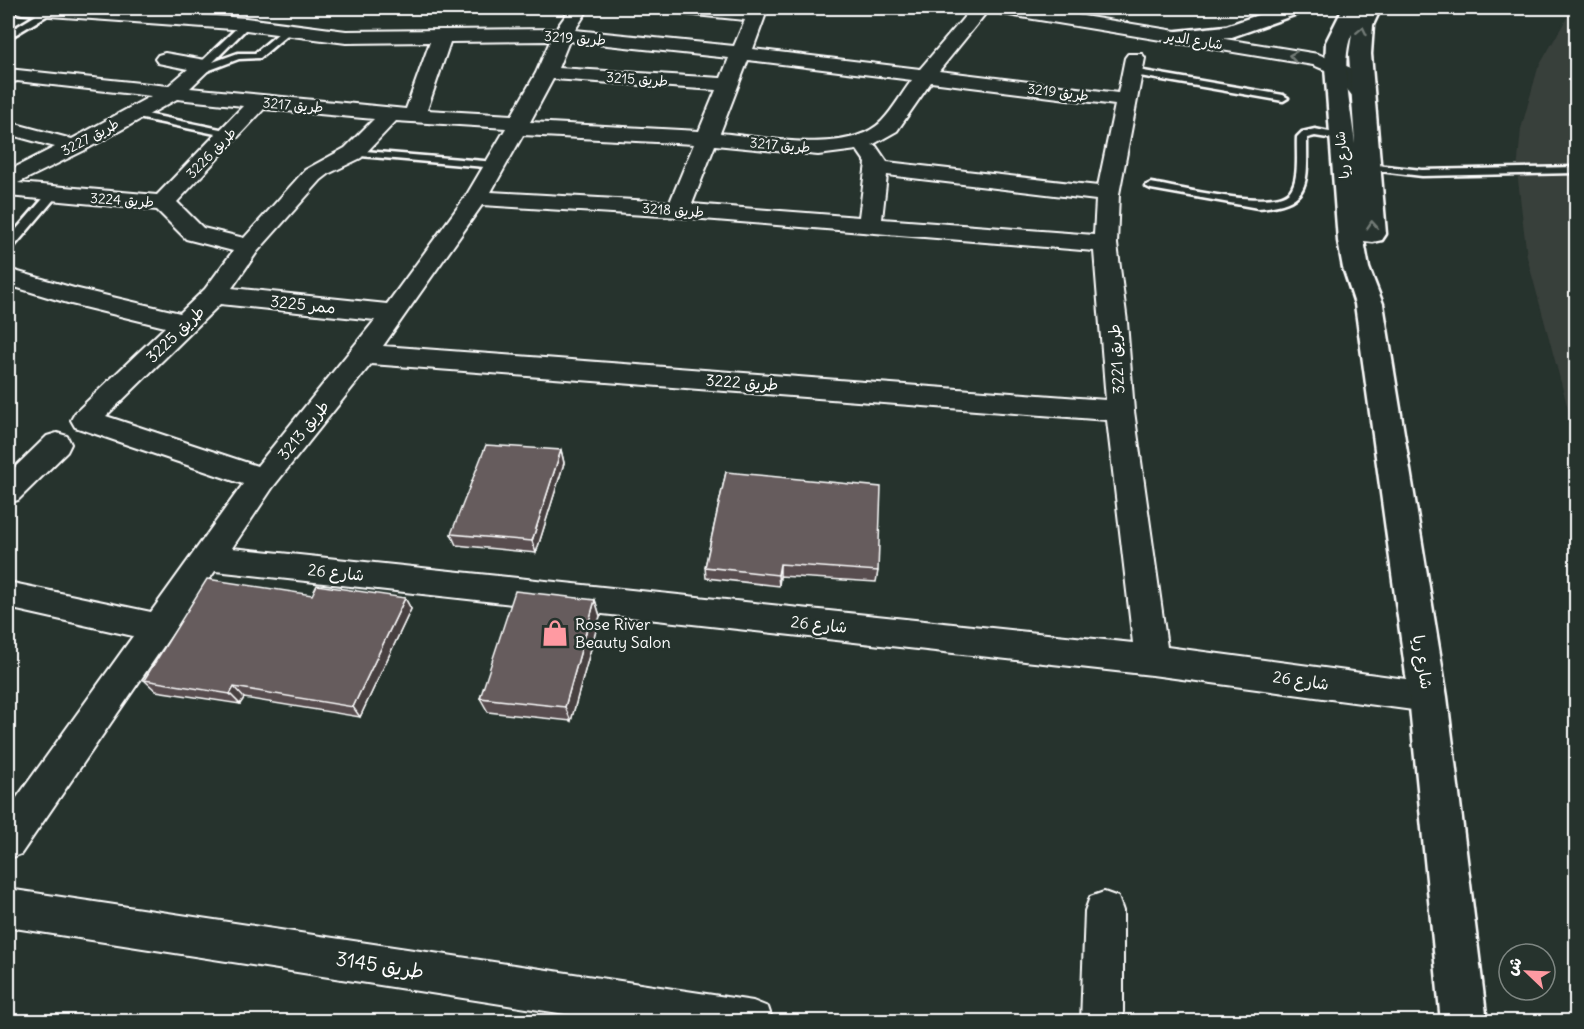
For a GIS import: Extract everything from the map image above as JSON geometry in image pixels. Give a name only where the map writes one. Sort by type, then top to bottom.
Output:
[{"type":"main road","points":[[1178,37],[1229,32],[1296,8]]},
{"type":"main road","name":"شارع ريا","points":[[1353,8],[1337,42],[1345,71],[1341,137],[1351,241],[1356,268],[1369,304],[1428,697],[1464,1022]]},
{"type":"main road","name":"شارع ريا","points":[[1345,71],[1371,8]]},
{"type":"main road","name":"شارع ريا","points":[[1345,71],[1362,95],[1375,268],[1369,304]]},
{"type":"street","name":"طريق 3219","points":[[22,8],[246,24],[346,37],[562,35],[740,53],[1127,100]]},
{"type":"street","points":[[246,24],[260,8]]},
{"type":"street","points":[[568,8],[579,8]]},
{"type":"street","name":"طريق 3213","points":[[8,841],[263,479],[364,354],[476,198],[546,73],[562,35],[579,8]]},
{"type":"street","points":[[678,210],[757,12],[685,8]]},
{"type":"street","name":"طريق 3217","points":[[9,75],[259,102],[818,148],[857,144],[875,136],[889,126],[924,76],[981,8]]},
{"type":"street","name":"شارع الدير","points":[[1004,8],[1311,58],[1345,71]]},
{"type":"street","name":"شارع الدير","points":[[1037,14],[1079,26],[1302,75],[1345,71]]},
{"type":"street","points":[[403,114],[442,36]]},
{"type":"street","points":[[165,59],[201,68]]},
{"type":"street","name":"طريق 3221","points":[[1134,65],[1108,194],[1105,244],[1114,322],[1120,411],[1152,660]]},
{"type":"street","points":[[172,93],[201,68]]},
{"type":"street","name":"طريق 3215","points":[[546,73],[727,85]]},
{"type":"street","name":"طريق 3227","points":[[8,181],[172,93]]},
{"type":"street","name":"طريق 3226","points":[[163,203],[259,102]]},
{"type":"street","name":"طريق 3225","points":[[263,479],[85,420],[214,296],[249,247],[313,176],[322,168],[353,153],[403,114]]},
{"type":"street","points":[[8,128],[75,146]]},
{"type":"street","points":[[857,144],[873,156],[876,167],[870,225]]},
{"type":"street","points":[[876,167],[1108,194]]},
{"type":"street","name":"طريق 3224","points":[[8,181],[52,195],[163,203],[182,218],[190,231],[201,236],[249,247]]},
{"type":"street","name":"طريق 3218","points":[[476,198],[678,210],[1105,244]]},
{"type":"street","points":[[8,277],[71,296],[186,322]]},
{"type":"street","name":"ممر 3225","points":[[214,296],[392,313]]},
{"type":"street","name":"طريق 3222","points":[[364,354],[1120,411]]},
{"type":"street","points":[[8,492],[57,444]]},
{"type":"street","name":"شارع 26","points":[[209,558],[1152,660],[1428,697]]},
{"type":"street","points":[[8,595],[160,628]]},
{"type":"street","name":"طريق 3145","points":[[8,908],[753,1022]]},
{"type":"street","points":[[1102,1022],[1104,911]]},
{"type":"lane","points":[[8,36],[58,10]]},
{"type":"lane","points":[[201,68],[246,24]]},
{"type":"lane","points":[[201,68],[238,56],[257,56],[288,30]]},
{"type":"lane","points":[[1134,65],[1283,98]]},
{"type":"lane","points":[[132,114],[230,134]]},
{"type":"lane","points":[[1151,186],[1274,204],[1287,201],[1295,195],[1299,187],[1304,134],[1312,132],[1341,137]]},
{"type":"lane","points":[[353,153],[496,165]]},
{"type":"lane","points":[[1367,167],[1422,173],[1576,170]]},
{"type":"lane","points":[[8,246],[52,195]]},
{"type":"shaded area","points":[[1576,8],[1576,438],[1527,257],[1517,171],[1521,129],[1538,68],[1572,9]]},
{"type":"building","points":[[486,445],[561,450],[532,541],[451,534]]},
{"type":"building","points":[[726,472],[881,487],[878,571],[780,564],[778,575],[705,567]]},
{"type":"building","points":[[207,579],[312,595],[317,585],[405,598],[353,707],[234,687],[230,694],[144,680]]},
{"type":"building","points":[[515,591],[595,600],[565,707],[480,698]]},
{"type":"place","name":"Rose River Beauty Salon","points":[[555,633]]}]
